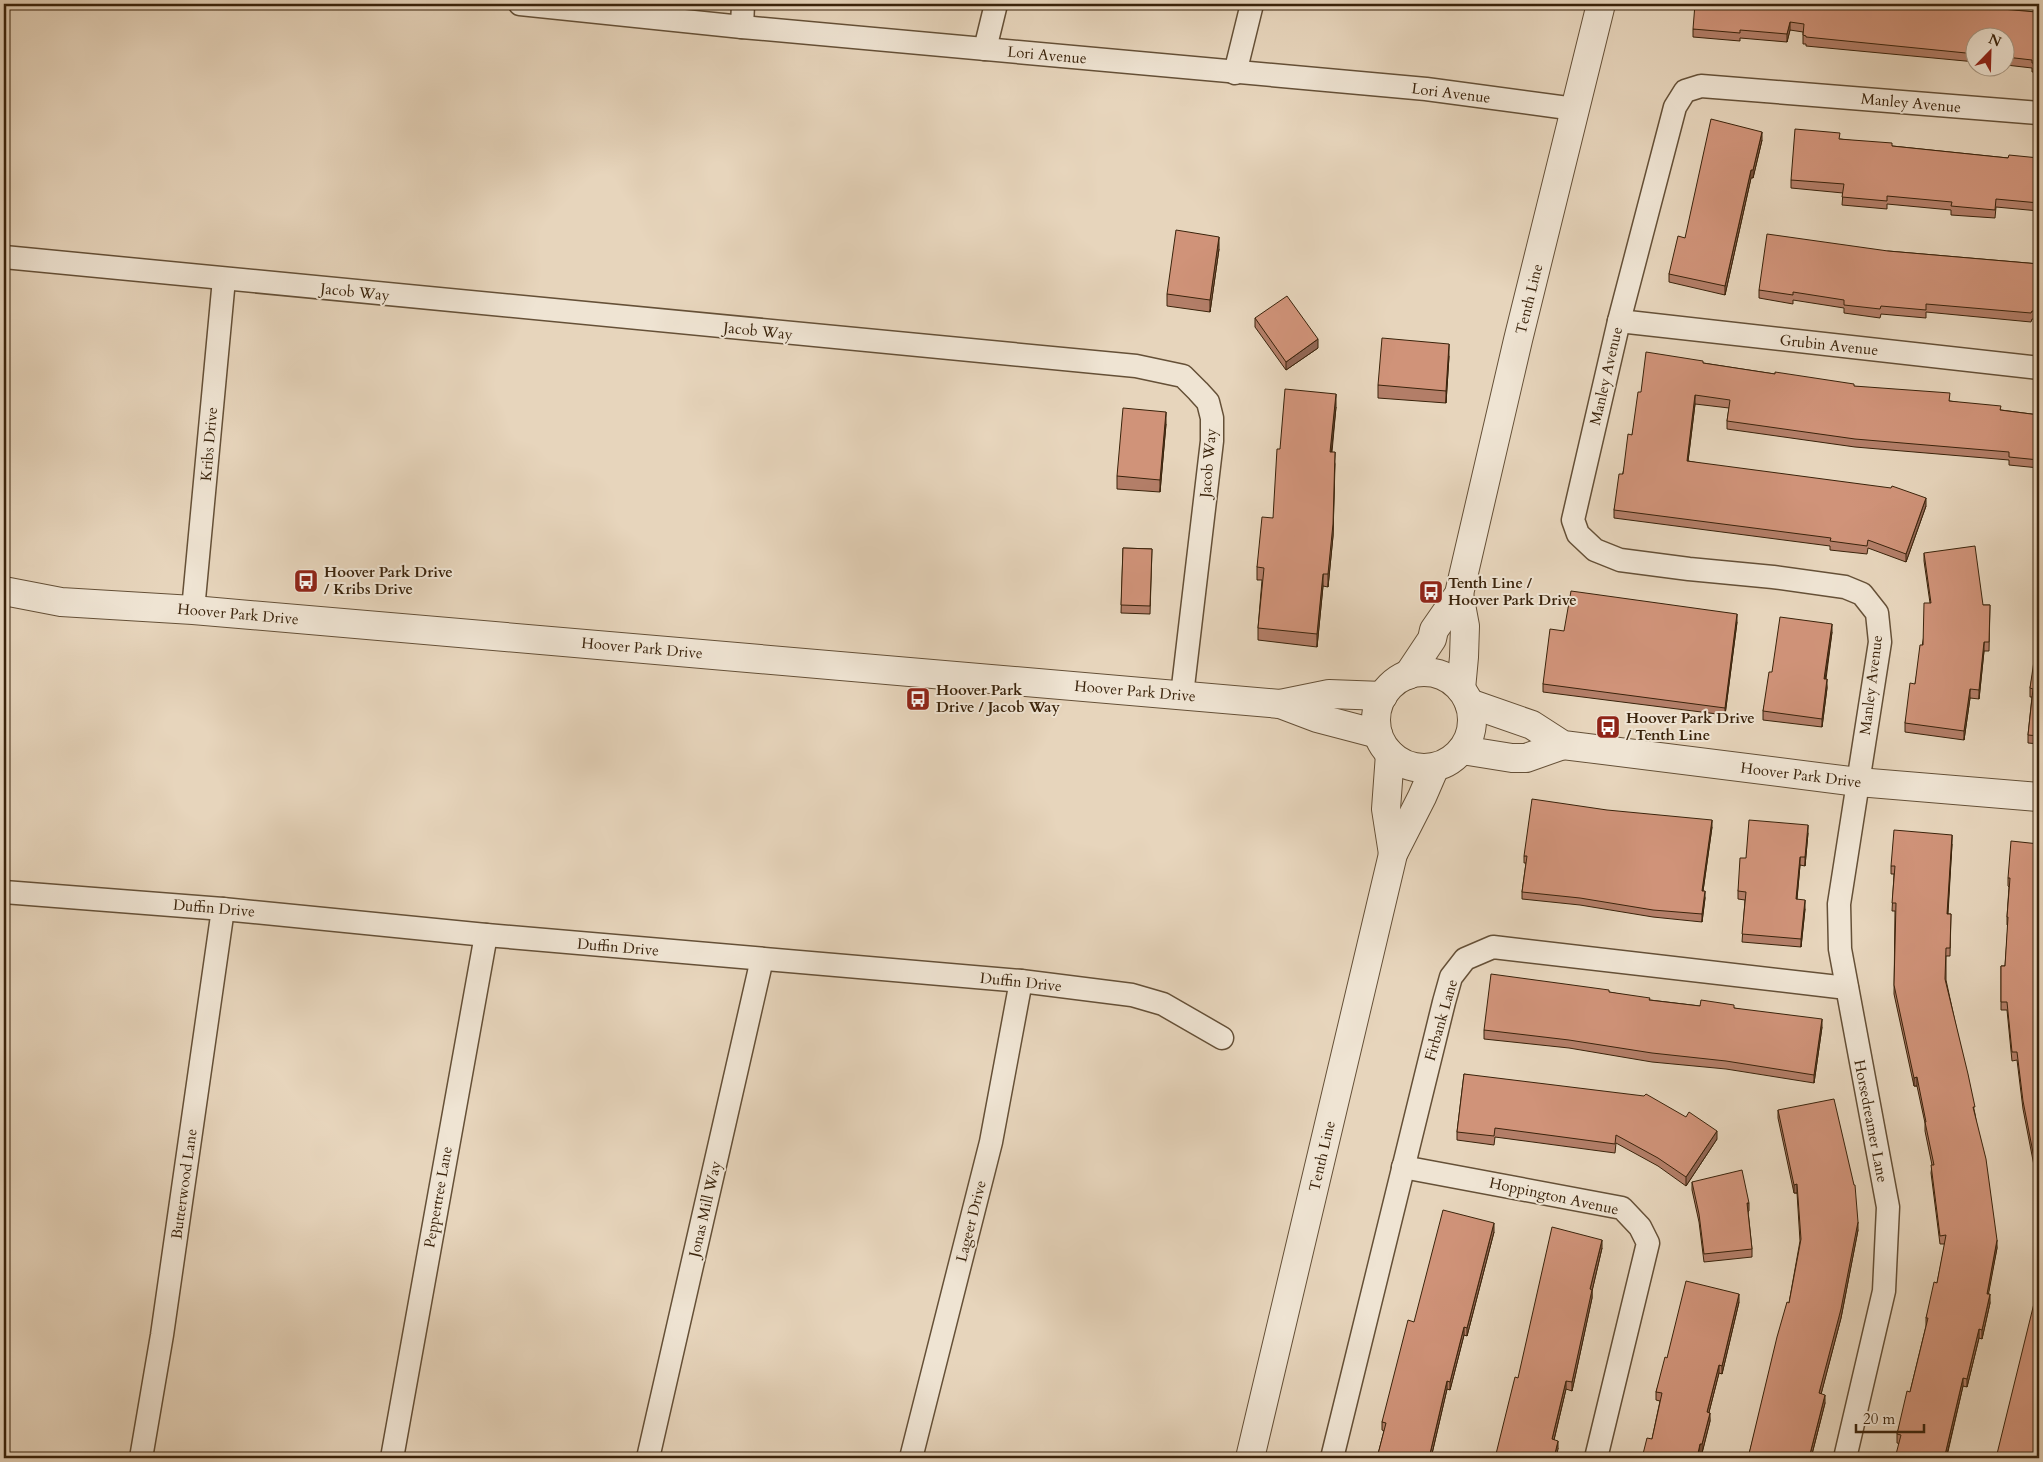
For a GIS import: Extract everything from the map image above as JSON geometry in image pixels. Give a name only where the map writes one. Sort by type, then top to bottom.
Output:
[{"type":"street","name":"Lori Avenue","points":[[520,4],[742,27],[1426,89],[1575,108]]},
{"type":"street","points":[[742,27],[743,4]]},
{"type":"street","points":[[985,49],[996,4]]},
{"type":"street","points":[[1235,73],[1252,4]]},
{"type":"street","name":"Tenth Line","points":[[1408,675],[1432,639],[1434,630],[1458,594],[1575,108],[1602,4]]},
{"type":"street","name":"Manley Avenue","points":[[1858,782],[1880,642],[1877,613],[1862,594],[1845,587],[1782,578],[1620,560],[1595,550],[1578,534],[1572,520],[1619,322],[1675,107],[1685,91],[1701,86],[2039,113]]},
{"type":"street","name":"Jacob Way","points":[[4,256],[224,279],[1136,366],[1183,376],[1208,402],[1212,418],[1212,441],[1182,695]]},
{"type":"street","name":"Kribs Drive","points":[[193,610],[224,279]]},
{"type":"street","name":"Grubin Avenue","points":[[1619,322],[2039,368]]},
{"type":"street","name":"Hoover Park Drive","points":[[4,591],[61,602],[193,610],[1280,704],[1384,744]]},
{"type":"street","name":"Tenth Line","points":[[1458,594],[1465,626],[1465,696]]},
{"type":"street","points":[[1422,673],[1437,674],[1450,680],[1465,696],[1472,719],[1470,735],[1462,750],[1450,761],[1435,767],[1419,768],[1403,764],[1384,744],[1376,719],[1378,708],[1383,696],[1398,680],[1408,675],[1422,673]]},
{"type":"street","name":"Hoover Park Drive","points":[[1280,704],[1329,694],[1383,696]]},
{"type":"street","name":"Hoover Park Drive","points":[[1465,696],[1532,726],[1564,745],[1858,782],[2039,797]]},
{"type":"street","name":"Tenth Line","points":[[1384,744],[1386,804],[1393,854]]},
{"type":"street","name":"Hoover Park Drive","points":[[1462,750],[1512,758],[1526,758],[1564,745]]},
{"type":"street","name":"Tenth Line","points":[[1250,1458],[1393,854],[1435,767]]},
{"type":"street","name":"Horsedreamer Lane","points":[[1845,1458],[1884,1291],[1888,1207],[1840,948],[1839,904],[1858,782]]},
{"type":"street","name":"Duffin Drive","points":[[4,892],[223,908],[486,935],[1021,981],[1132,995],[1163,1004],[1222,1038]]},
{"type":"street","name":"Butterwood Lane","points":[[141,1458],[162,1335],[223,908]]},
{"type":"street","name":"Peppertree Lane","points":[[392,1458],[486,935]]},
{"type":"street","name":"Firbank Lane","points":[[1332,1458],[1451,978],[1465,959],[1493,947],[1847,988]]},
{"type":"street","name":"Jonas Mill Way","points":[[648,1458],[762,959]]},
{"type":"street","name":"Lageer Drive","points":[[911,1458],[991,1142],[1021,981]]},
{"type":"street","name":"Hoppington Avenue","points":[[1403,1167],[1622,1208],[1640,1227],[1648,1243],[1596,1458]]},
{"type":"building","points":[[1695,4],[1968,4],[1968,6],[2036,12],[2036,6],[2039,6],[2039,64],[2032,63],[2032,60],[2016,58],[2016,28],[1966,28],[1966,53],[1806,37],[1803,35],[1804,24],[1790,22],[1787,34],[1693,29]]},
{"type":"building","points":[[1711,119],[1762,132],[1753,170],[1751,170],[1725,286],[1669,274],[1678,236],[1685,238]]},
{"type":"building","points":[[1795,129],[1840,133],[1839,139],[1892,143],[1892,146],[2008,158],[2009,155],[2039,158],[2039,203],[1996,199],[1995,210],[1951,206],[1952,202],[1887,196],[1887,201],[1842,197],[1844,184],[1791,180]]},
{"type":"building","points":[[1176,230],[1219,237],[1210,300],[1167,294]]},
{"type":"building","points":[[1767,234],[1888,251],[2039,264],[2039,311],[2032,311],[2031,313],[1926,304],[1926,310],[1881,306],[1880,309],[1844,305],[1844,300],[1793,292],[1793,295],[1759,290]]},
{"type":"building","points":[[1287,296],[1318,339],[1286,362],[1255,318]]},
{"type":"building","points":[[1382,338],[1449,344],[1446,391],[1378,385]]},
{"type":"building","points":[[1646,352],[1703,361],[1703,363],[1854,384],[1854,386],[1950,393],[1949,401],[2001,406],[2000,410],[2039,415],[2039,460],[2009,457],[2009,452],[1855,439],[1727,421],[1730,400],[1695,395],[1687,461],[1891,488],[1892,486],[1926,498],[1906,554],[1868,540],[1867,546],[1830,541],[1831,538],[1614,510],[1619,474],[1623,474],[1628,434],[1632,435],[1638,392],[1641,392]]},
{"type":"building","points":[[1285,389],[1336,394],[1330,452],[1335,452],[1333,524],[1328,574],[1323,574],[1317,634],[1258,628],[1264,568],[1257,567],[1262,517],[1273,518],[1277,449],[1280,449]]},
{"type":"building","points":[[1123,408],[1166,412],[1160,480],[1117,476]]},
{"type":"building","points":[[1975,546],[1983,605],[1990,605],[1989,642],[1984,642],[1979,690],[1970,689],[1964,731],[1905,723],[1910,683],[1915,684],[1920,645],[1923,645],[1924,603],[1931,603],[1924,553]]},
{"type":"building","points":[[1123,548],[1152,549],[1150,606],[1121,605]]},
{"type":"building","points":[[1571,591],[1737,614],[1725,708],[1543,684],[1550,629],[1564,631]]},
{"type":"building","points":[[1780,617],[1832,624],[1824,679],[1827,679],[1822,719],[1763,711],[1769,672],[1772,672]]},
{"type":"building","points":[[2039,641],[2039,736],[2028,735],[2033,689],[2030,688]]},
{"type":"building","points":[[1532,799],[1607,810],[1712,820],[1702,891],[1705,891],[1702,914],[1653,910],[1580,898],[1522,892],[1527,856],[1524,856]]},
{"type":"building","points":[[1749,820],[1808,825],[1805,857],[1800,857],[1796,899],[1805,900],[1801,939],[1742,934],[1746,892],[1738,891],[1740,858],[1746,858]]},
{"type":"building","points":[[1894,830],[1952,835],[1947,914],[1951,914],[1950,948],[1946,948],[1945,979],[1986,1159],[1997,1240],[1987,1294],[1990,1294],[1982,1330],[1979,1329],[1967,1379],[1963,1378],[1945,1455],[1948,1456],[1947,1458],[1895,1458],[1901,1435],[1897,1434],[1907,1391],[1910,1392],[1928,1318],[1926,1318],[1934,1282],[1937,1283],[1946,1235],[1940,1236],[1931,1165],[1934,1165],[1917,1077],[1914,1078],[1894,985],[1896,903],[1892,903],[1895,866],[1891,866]]},
{"type":"building","points":[[2011,841],[2039,844],[2039,1173],[2037,1173],[2023,1101],[2017,1052],[2012,1052],[2007,1002],[2001,1002],[2001,966],[2005,966]]},
{"type":"building","points":[[1491,974],[1609,990],[1609,992],[1650,998],[1649,1000],[1700,1006],[1701,1000],[1734,1005],[1734,1008],[1822,1019],[1814,1075],[1726,1061],[1484,1030]]},
{"type":"building","points":[[1464,1074],[1644,1096],[1646,1094],[1686,1117],[1689,1112],[1717,1131],[1686,1177],[1658,1158],[1616,1135],[1615,1144],[1495,1128],[1494,1136],[1457,1132]]},
{"type":"building","points":[[1834,1099],[1855,1185],[1858,1222],[1841,1309],[1819,1393],[1825,1395],[1809,1458],[1748,1458],[1777,1337],[1787,1302],[1789,1303],[1801,1239],[1797,1184],[1794,1185],[1778,1110]]},
{"type":"building","points":[[1742,1170],[1749,1203],[1747,1203],[1752,1249],[1704,1254],[1699,1214],[1692,1182]]},
{"type":"building","points":[[1443,1210],[1494,1223],[1467,1328],[1464,1327],[1450,1382],[1447,1381],[1429,1458],[1377,1458],[1386,1423],[1382,1422],[1408,1320],[1414,1322]]},
{"type":"building","points":[[1552,1227],[1602,1240],[1590,1289],[1592,1290],[1572,1382],[1566,1381],[1552,1439],[1558,1441],[1554,1458],[1495,1458],[1515,1377],[1518,1378]]},
{"type":"building","points":[[1686,1281],[1739,1294],[1722,1366],[1719,1365],[1707,1412],[1710,1413],[1697,1458],[1642,1458],[1647,1438],[1652,1439],[1662,1393],[1656,1392],[1665,1357],[1667,1358]]},
{"type":"building","points":[[2039,1283],[2039,1458],[1996,1458]]},
{"type":"place","name":"Hoover Park Drive / Kribs Drive","points":[[306,581]]},
{"type":"place","name":"Tenth Line / Hoover Park Drive","points":[[1431,592]]},
{"type":"place","name":"Hoover Park Drive / Jacob Way","points":[[918,699]]},
{"type":"place","name":"Hoover Park Drive / Tenth Line","points":[[1608,727]]}]
